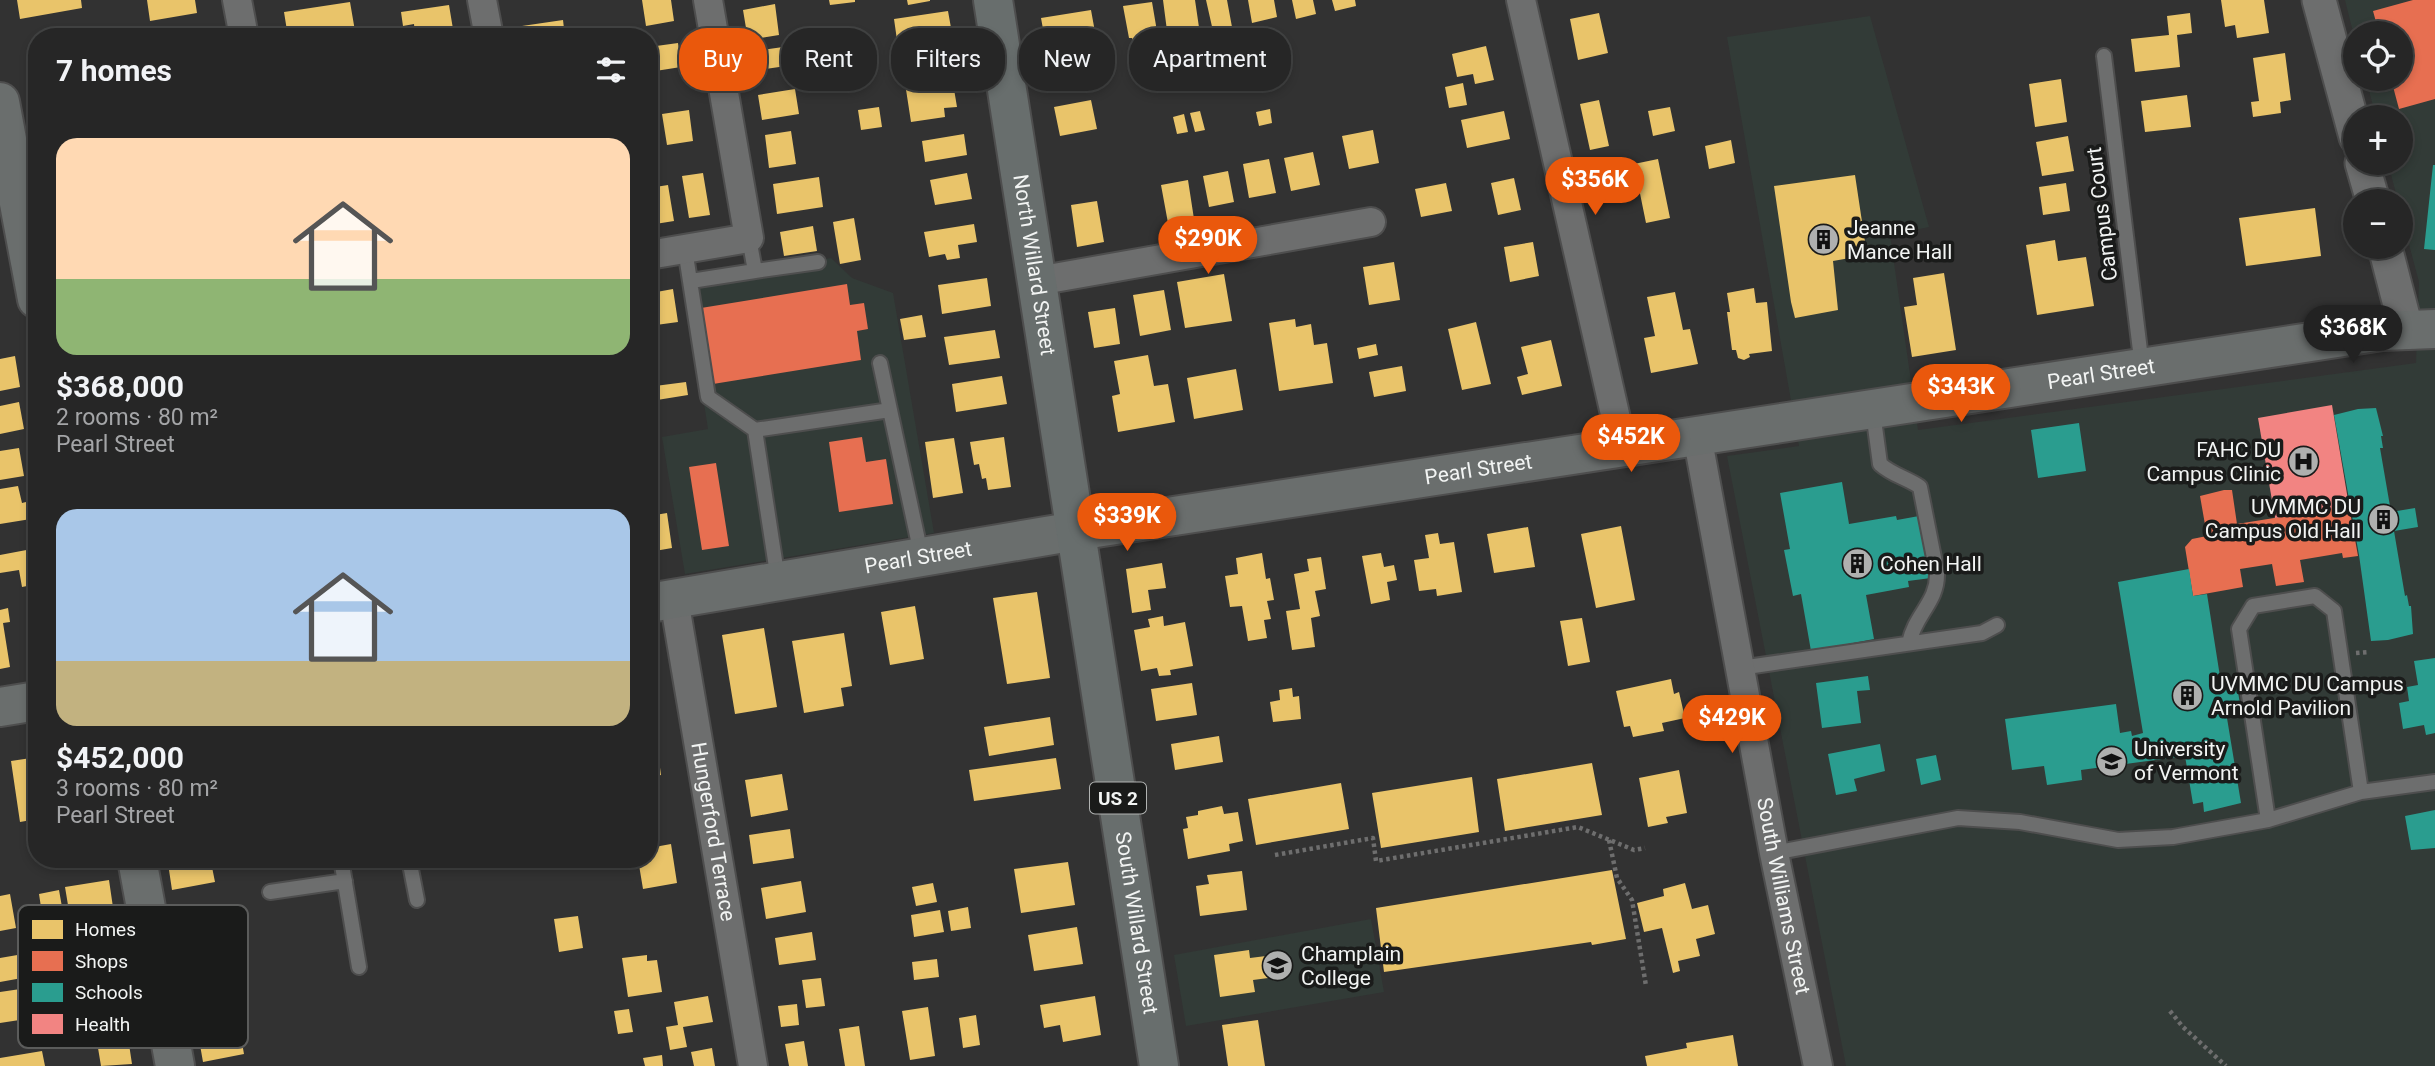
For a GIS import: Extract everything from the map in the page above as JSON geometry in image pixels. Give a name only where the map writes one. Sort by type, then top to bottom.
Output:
[{"type":"main road","name":"North Willard Street","points":[[993,0],[1076,531]]},
{"type":"main road","points":[[0,102],[28,251]]},
{"type":"main road","name":"Pearl Street","points":[[662,601],[1076,531],[1622,445],[2142,366],[2421,329]]},
{"type":"main road","name":"South Willard Street","points":[[1076,531],[1159,1066]]},
{"type":"main road","points":[[0,707],[28,702]]},
{"type":"main road","points":[[139,868],[145,905]]},
{"type":"main road","points":[[172,1048],[175,1066]]},
{"type":"street","points":[[237,0],[242,28]]},
{"type":"street","points":[[482,0],[487,28]]},
{"type":"street","points":[[658,254],[749,238],[708,0]]},
{"type":"street","points":[[1521,0],[1622,445]]},
{"type":"street","points":[[2319,0],[2347,105]]},
{"type":"street","points":[[1037,281],[1371,222]]},
{"type":"street","points":[[2390,259],[2421,329]]},
{"type":"street","name":"South Williams Street","points":[[1697,435],[1774,853],[1818,1066]]},
{"type":"street","name":"Hungerford Terrace","points":[[662,601],[753,1066]]},
{"type":"lane","name":"Campus Court","points":[[2104,56],[2142,366]]},
{"type":"lane","points":[[749,238],[755,271]]},
{"type":"lane","points":[[685,249],[708,397],[755,430],[890,410]]},
{"type":"lane","points":[[691,281],[818,262]]},
{"type":"lane","points":[[880,363],[921,557]]},
{"type":"lane","points":[[1872,408],[1880,464],[1892,474],[1920,487],[1937,573],[1937,586],[1912,627],[1909,643]]},
{"type":"lane","points":[[755,430],[778,581]]},
{"type":"lane","points":[[2268,820],[2239,629],[2253,606],[2315,596],[2334,611],[2361,792]]},
{"type":"lane","points":[[1740,668],[1982,633],[1997,625]]},
{"type":"lane","points":[[1774,853],[1958,818],[2020,822],[2118,840],[2173,837],[2268,820],[2361,792],[2435,782]]},
{"type":"lane","points":[[343,868],[359,967]]},
{"type":"lane","points":[[412,868],[417,900]]},
{"type":"lane","points":[[270,892],[345,881]]},
{"type":"path","points":[[1275,855],[1373,838],[1376,861],[1578,827],[1634,850],[1645,848]]},
{"type":"path","points":[[1609,840],[1617,878],[1632,900],[1646,986]]},
{"type":"path","points":[[2171,1011],[2183,1027],[2226,1066]]},
{"type":"shaded area","name":"University of Vermont","points":[[2345,0],[2435,0],[2435,1066],[1846,1066],[1727,456],[1799,446],[1727,37],[1870,16],[1929,227],[1890,235],[1918,430],[2416,363],[2419,282],[2413,259],[2413,189],[2395,189],[2391,175],[2413,175],[2413,105],[2373,105],[2369,91],[2413,91],[2413,21],[2350,21]]},
{"type":"shaded area","points":[[831,258],[852,278],[893,293],[934,533],[685,574],[662,437],[708,429],[685,281]]},
{"type":"shaded area","name":"Champlain College","points":[[1371,919],[1384,992],[1186,1026],[1174,955]]},
{"type":"building: Homes","points":[[17,0],[81,0],[82,8],[20,19]]},
{"type":"building: Homes","points":[[147,0],[195,0],[197,13],[150,21]]},
{"type":"building: Homes","points":[[642,0],[671,0],[674,21],[646,26]]},
{"type":"building: Homes","points":[[829,0],[855,0],[855,2],[830,5]]},
{"type":"building: Homes","points":[[907,0],[930,0],[930,1],[908,5]]},
{"type":"building: Homes","points":[[1163,0],[1195,0],[1199,28],[1167,28]]},
{"type":"building: Homes","points":[[1206,0],[1227,0],[1232,27],[1212,28]]},
{"type":"building: Homes","points":[[1248,0],[1274,0],[1277,17],[1252,23]]},
{"type":"building: Homes","points":[[1292,0],[1313,0],[1316,14],[1296,19]]},
{"type":"building: Homes","points":[[1332,0],[1355,0],[1356,6],[1335,11]]},
{"type":"building: Homes","points":[[2221,0],[2264,0],[2269,33],[2237,38],[2235,25],[2225,27]]},
{"type":"building: Homes","points":[[350,2],[354,28],[287,28],[284,12]]},
{"type":"building: Homes","points":[[1152,2],[1156,28],[1129,28],[1129,38],[1123,6]]},
{"type":"building: Homes","points":[[775,4],[779,35],[767,37],[767,28],[746,28],[743,10]]},
{"type":"building: Homes","points":[[449,5],[453,28],[414,28],[414,24],[403,26],[401,12]]},
{"type":"building: Homes","points":[[1091,10],[1094,28],[1043,28],[1041,18]]},
{"type":"building: Homes","points":[[948,11],[951,28],[895,28],[894,19]]},
{"type":"building: Homes","points":[[1599,13],[1608,53],[1578,60],[1570,19]]},
{"type":"building: Homes","points":[[2190,13],[2192,33],[2177,35],[2180,67],[2135,72],[2131,39],[2169,35],[2167,16]]},
{"type":"building: Homes","points":[[563,20],[564,28],[522,28]]},
{"type":"building: Homes","points":[[678,43],[679,67],[658,71],[658,46]]},
{"type":"building: Homes","points":[[1486,46],[1494,80],[1475,84],[1473,74],[1457,77],[1452,54]]},
{"type":"building: Homes","points":[[781,47],[781,67],[767,69],[767,49]]},
{"type":"building: Homes","points":[[2285,53],[2291,100],[2280,102],[2281,113],[2253,117],[2251,102],[2259,101],[2253,58]]},
{"type":"building: Homes","points":[[2061,79],[2067,122],[2035,127],[2029,84]]},
{"type":"building: Homes","points":[[1463,83],[1467,105],[1449,108],[1445,87]]},
{"type":"building: Homes","points":[[795,91],[799,114],[762,120],[758,95]]},
{"type":"building: Homes","points":[[906,91],[954,91],[957,107],[944,108],[945,117],[911,122]]},
{"type":"building: Homes","points":[[2187,95],[2191,127],[2145,132],[2141,101]]},
{"type":"building: Homes","points":[[1091,100],[1097,129],[1060,136],[1054,107]]},
{"type":"building: Homes","points":[[1599,100],[1609,146],[1590,150],[1580,104]]},
{"type":"building: Homes","points":[[879,107],[882,127],[861,130],[858,110]]},
{"type":"building: Homes","points":[[1670,107],[1675,131],[1653,136],[1648,111]]},
{"type":"building: Homes","points":[[1270,109],[1272,123],[1259,126],[1256,112]]},
{"type":"building: Homes","points":[[689,110],[693,141],[667,145],[662,114]]},
{"type":"building: Homes","points":[[1200,111],[1205,130],[1195,132],[1190,113]]},
{"type":"building: Homes","points":[[1504,111],[1510,139],[1467,148],[1461,120]]},
{"type":"building: Homes","points":[[1184,114],[1188,132],[1177,134],[1173,117]]},
{"type":"building: Homes","points":[[1373,130],[1379,163],[1349,169],[1342,136]]},
{"type":"building: Homes","points":[[791,131],[796,164],[769,168],[765,135]]},
{"type":"building: Homes","points":[[964,134],[967,155],[925,162],[922,141]]},
{"type":"building: Homes","points":[[2068,136],[2074,171],[2042,176],[2036,142]]},
{"type":"building: Homes","points":[[1731,140],[1735,163],[1709,169],[1705,146]]},
{"type":"building: Homes","points":[[1313,152],[1320,185],[1291,191],[1284,158]]},
{"type":"building: Homes","points":[[1269,159],[1276,193],[1249,198],[1243,164]]},
{"type":"building: Homes","points":[[1658,159],[1670,218],[1646,223],[1634,164]]},
{"type":"building: Homes","points":[[1228,171],[1234,202],[1209,207],[1203,176]]},
{"type":"building: Homes","points":[[703,173],[710,215],[689,218],[682,176]]},
{"type":"building: Homes","points":[[967,173],[972,199],[935,205],[930,180]]},
{"type":"building: Homes","name":"Jeanne Mance Hall","points":[[1855,175],[1867,255],[1833,261],[1838,310],[1795,318],[1774,186]]},
{"type":"building: Homes","points":[[819,177],[823,207],[777,214],[773,184]]},
{"type":"building: Homes","points":[[1514,178],[1521,210],[1498,215],[1491,183]]},
{"type":"building: Homes","points":[[1188,180],[1194,219],[1168,223],[1161,185]]},
{"type":"building: Homes","points":[[1446,183],[1452,211],[1421,217],[1415,189]]},
{"type":"building: Homes","points":[[2066,183],[2070,211],[2043,215],[2039,187]]},
{"type":"building: Homes","points":[[668,185],[674,221],[658,224],[658,187]]},
{"type":"building: Homes","points":[[1097,201],[1104,242],[1077,247],[1071,205]]},
{"type":"building: Homes","points":[[2315,208],[2321,256],[2246,266],[2239,218]]},
{"type":"building: Homes","points":[[854,218],[861,260],[840,264],[833,222]]},
{"type":"building: Homes","points":[[974,224],[977,242],[958,245],[960,258],[947,260],[945,254],[929,257],[924,232]]},
{"type":"building: Homes","points":[[813,226],[817,251],[784,256],[780,232]]},
{"type":"building: Homes","points":[[2055,240],[2058,261],[2086,257],[2094,306],[2037,315],[2026,245]]},
{"type":"building: Homes","points":[[1533,242],[1539,276],[1510,282],[1504,247]]},
{"type":"building: Homes","points":[[1394,262],[1400,300],[1369,305],[1363,267]]},
{"type":"building: Homes","points":[[1944,273],[1956,350],[1912,357],[1904,307],[1917,305],[1913,278]]},
{"type":"building: Homes","points":[[1224,274],[1232,321],[1185,328],[1177,282]]},
{"type":"building: Homes","points":[[987,278],[991,306],[942,314],[938,285]]},
{"type":"building: Homes","points":[[1754,288],[1756,303],[1767,302],[1772,351],[1749,354],[1750,357],[1744,360],[1738,358],[1736,350],[1732,350],[1727,293]]},
{"type":"building: Homes","points":[[673,289],[678,322],[658,325],[658,292]]},
{"type":"building: Homes","points":[[1164,290],[1171,330],[1140,336],[1133,295]]},
{"type":"building: Homes","points":[[1675,292],[1683,330],[1690,329],[1698,364],[1651,373],[1644,338],[1655,336],[1647,297]]},
{"type":"building: Homes","points":[[1115,308],[1120,344],[1094,348],[1088,312]]},
{"type":"building: Homes","points":[[922,315],[926,337],[904,340],[900,319]]},
{"type":"building: Homes","points":[[1295,319],[1296,327],[1311,324],[1314,345],[1327,343],[1333,383],[1279,391],[1269,323]]},
{"type":"building: Homes","points":[[1476,322],[1491,384],[1462,390],[1448,329]]},
{"type":"building: Homes","points":[[995,330],[1000,358],[949,365],[944,337]]},
{"type":"building: Homes","points":[[1551,340],[1562,386],[1522,395],[1517,377],[1528,374],[1521,347]]},
{"type":"building: Homes","points":[[1376,344],[1378,355],[1359,359],[1357,348]]},
{"type":"building: Homes","points":[[1148,355],[1154,386],[1168,384],[1175,422],[1118,432],[1112,396],[1120,394],[1114,361]]},
{"type":"building: Homes","points":[[15,356],[20,387],[0,391],[0,359]]},
{"type":"building: Homes","points":[[1402,366],[1406,391],[1374,397],[1369,372]]},
{"type":"building: Homes","points":[[1236,369],[1243,410],[1194,419],[1187,378]]},
{"type":"building: Homes","points":[[1002,376],[1007,404],[956,412],[952,384]]},
{"type":"building: Homes","points":[[686,382],[688,395],[658,400],[658,386]]},
{"type":"building: Homes","points":[[19,402],[24,429],[0,434],[0,406]]},
{"type":"building: Homes","points":[[1004,437],[1011,487],[988,490],[979,464],[974,465],[970,442]]},
{"type":"building: Homes","points":[[954,438],[963,493],[933,498],[925,442]]},
{"type":"building: Homes","points":[[19,448],[24,476],[0,480],[0,451]]},
{"type":"building: Homes","points":[[18,486],[22,503],[28,502],[28,519],[0,524],[0,489]]},
{"type":"building: Homes","points":[[667,513],[672,548],[658,550],[658,514]]},
{"type":"building: Homes","points":[[1621,526],[1635,600],[1596,608],[1581,534]]},
{"type":"building: Homes","points":[[1528,527],[1535,567],[1494,573],[1487,534]]},
{"type":"building: Homes","points":[[1438,533],[1440,544],[1454,542],[1462,592],[1437,596],[1436,589],[1419,591],[1414,560],[1429,558],[1425,535]]},
{"type":"building: Homes","points":[[28,550],[28,586],[22,587],[19,570],[0,573],[0,555]]},
{"type":"building: Homes","points":[[1262,553],[1266,579],[1270,578],[1274,600],[1267,601],[1271,619],[1264,620],[1267,638],[1248,641],[1242,606],[1230,607],[1225,576],[1238,574],[1236,558]]},
{"type":"building: Homes","points":[[1381,553],[1384,567],[1394,565],[1397,580],[1387,582],[1390,600],[1371,604],[1362,556]]},
{"type":"building: Homes","points":[[1321,557],[1326,589],[1315,591],[1320,616],[1311,618],[1315,647],[1292,650],[1286,611],[1300,609],[1294,574],[1309,571],[1307,559]]},
{"type":"building: Homes","points":[[1162,563],[1166,588],[1148,590],[1151,610],[1132,613],[1126,569]]},
{"type":"building: Homes","points":[[1037,592],[1050,678],[1007,684],[993,598]]},
{"type":"building: Homes","points":[[915,606],[924,659],[890,665],[881,612]]},
{"type":"building: Homes","points":[[8,608],[10,622],[3,623],[10,667],[0,669],[0,610]]},
{"type":"building: Homes","points":[[1163,616],[1164,626],[1185,622],[1193,666],[1170,670],[1171,675],[1159,676],[1157,668],[1141,671],[1134,630],[1150,627],[1148,619]]},
{"type":"building: Homes","points":[[1582,618],[1590,662],[1568,666],[1560,621]]},
{"type":"building: Homes","points":[[764,628],[777,707],[735,714],[722,635]]},
{"type":"building: Homes","points":[[844,633],[852,686],[841,688],[844,706],[804,713],[792,641]]},
{"type":"building: Homes","points":[[1671,679],[1674,694],[1679,692],[1685,718],[1662,723],[1664,731],[1633,737],[1630,726],[1624,727],[1616,691]]},
{"type":"building: Homes","points":[[1192,683],[1197,715],[1156,721],[1151,689]]},
{"type":"building: Homes","points":[[1292,688],[1293,697],[1299,696],[1301,719],[1273,722],[1270,702],[1280,700],[1279,690]]},
{"type":"building: Homes","points":[[1050,717],[1054,745],[989,756],[984,727]]},
{"type":"building: Homes","points":[[1219,736],[1223,762],[1175,770],[1171,744]]},
{"type":"building: Homes","points":[[658,752],[661,775],[658,776]]},
{"type":"building: Homes","points":[[28,758],[28,821],[20,822],[11,761]]},
{"type":"building: Homes","points":[[1056,758],[1061,789],[974,801],[969,770]]},
{"type":"building: Homes","points":[[1592,763],[1602,815],[1505,831],[1497,779]]},
{"type":"building: Homes","points":[[1679,770],[1687,813],[1666,817],[1668,823],[1648,827],[1639,778]]},
{"type":"building: Homes","points":[[782,774],[788,810],[751,817],[745,780]]},
{"type":"building: Homes","points":[[1472,777],[1479,832],[1381,848],[1372,793]]},
{"type":"building: Homes","points":[[1341,783],[1349,829],[1256,845],[1248,799]]},
{"type":"building: Homes","points":[[1222,806],[1224,814],[1238,812],[1243,841],[1229,844],[1230,851],[1188,859],[1183,829],[1188,828],[1186,817],[1198,815],[1198,811]]},
{"type":"building: Homes","points":[[790,829],[794,858],[753,864],[749,835]]},
{"type":"building: Homes","points":[[671,844],[677,883],[643,889],[640,868],[658,868],[658,846]]},
{"type":"building: Homes","points":[[1068,862],[1075,905],[1021,913],[1014,869]]},
{"type":"building: Homes","points":[[212,868],[215,882],[172,890],[169,870]]},
{"type":"building: Homes","points":[[1612,870],[1626,939],[1384,972],[1376,908]]},
{"type":"building: Homes","points":[[1242,871],[1247,910],[1200,916],[1196,886],[1209,884],[1207,875]]},
{"type":"building: Homes","points":[[109,880],[113,905],[68,905],[65,887]]},
{"type":"building: Homes","points":[[801,881],[806,912],[766,919],[761,888]]},
{"type":"building: Homes","points":[[933,883],[937,902],[916,906],[912,887]]},
{"type":"building: Homes","points":[[1685,883],[1692,909],[1708,905],[1715,934],[1696,939],[1700,956],[1678,961],[1680,971],[1673,973],[1662,928],[1644,932],[1637,903],[1664,896],[1663,889]]},
{"type":"building: Homes","points":[[59,890],[62,905],[41,905],[39,894]]},
{"type":"building: Homes","points":[[10,894],[16,928],[0,931],[0,896]]},
{"type":"building: Homes","points":[[968,907],[971,928],[951,931],[948,911]]},
{"type":"building: Homes","points":[[940,910],[944,932],[914,937],[911,915]]},
{"type":"building: Homes","points":[[578,916],[583,948],[559,952],[554,919]]},
{"type":"building: Homes","points":[[1077,927],[1083,964],[1034,971],[1028,935]]},
{"type":"building: Homes","points":[[812,932],[816,960],[779,965],[775,938]]},
{"type":"building: Homes","points":[[1249,950],[1250,958],[1273,955],[1276,977],[1253,980],[1255,992],[1220,997],[1214,955]]},
{"type":"building: Homes","points":[[18,955],[18,979],[0,982],[0,958]]},
{"type":"building: Homes","points":[[647,955],[647,961],[657,960],[662,992],[628,997],[622,958]]},
{"type":"building: Homes","points":[[937,959],[939,977],[914,980],[912,962]]},
{"type":"building: Homes","points":[[821,978],[825,1006],[806,1008],[802,980]]},
{"type":"building: Homes","points":[[18,989],[18,1020],[0,1023],[0,992]]},
{"type":"building: Homes","points":[[708,996],[713,1022],[683,1027],[687,1047],[670,1050],[666,1027],[678,1025],[674,1002]]},
{"type":"building: Homes","points":[[1095,996],[1101,1035],[1063,1042],[1060,1025],[1044,1028],[1040,1005]]},
{"type":"building: Homes","points":[[797,1004],[799,1025],[781,1027],[778,1006]]},
{"type":"building: Homes","points":[[928,1007],[935,1056],[910,1060],[902,1011]]},
{"type":"building: Homes","points":[[629,1009],[633,1032],[618,1034],[614,1011]]},
{"type":"building: Homes","points":[[976,1015],[980,1045],[963,1048],[959,1018]]},
{"type":"building: Homes","points":[[1258,1020],[1265,1066],[1228,1066],[1222,1025]]},
{"type":"building: Homes","points":[[859,1026],[865,1066],[845,1066],[839,1029]]},
{"type":"building: Homes","points":[[1733,1035],[1738,1066],[1647,1066],[1645,1056],[1687,1048],[1686,1043]]},
{"type":"building: Homes","points":[[804,1041],[808,1066],[789,1066],[785,1044]]},
{"type":"building: Homes","points":[[98,1048],[130,1048],[132,1064],[101,1066]]},
{"type":"building: Homes","points":[[201,1048],[243,1048],[244,1054],[203,1062]]},
{"type":"building: Homes","points":[[712,1048],[715,1066],[694,1066],[691,1052]]},
{"type":"building: Homes","points":[[42,1051],[45,1066],[0,1066],[0,1058]]},
{"type":"building: Homes","points":[[662,1055],[663,1066],[645,1066],[643,1058]]},
{"type":"building: Shops","points":[[2413,0],[2435,0],[2435,99],[2413,105],[2398,105],[2394,91],[2413,91],[2413,21],[2376,21],[2373,11]]},
{"type":"building: Shops","points":[[847,284],[850,305],[864,303],[868,329],[857,331],[861,360],[713,384],[701,308]]},
{"type":"building: Shops","points":[[862,437],[866,462],[886,459],[893,504],[839,512],[829,442]]},
{"type":"building: Shops","points":[[716,463],[729,546],[702,550],[689,467]]},
{"type":"building: Shops","points":[[2232,490],[2237,524],[2349,506],[2358,556],[2343,558],[2342,553],[2300,560],[2304,582],[2276,586],[2272,564],[2240,569],[2243,587],[2193,596],[2185,547],[2192,539],[2207,536],[2200,496]]},
{"type":"building: Schools","points":[[2435,165],[2435,250],[2424,249]]},
{"type":"building: Schools","name":"UVMMC DU Campus Old Hall","points":[[2376,408],[2383,436],[2383,448],[2380,448],[2391,512],[2415,508],[2418,527],[2394,531],[2405,596],[2407,595],[2411,606],[2413,634],[2371,641],[2334,415]]},
{"type":"building: Schools","points":[[2079,423],[2086,471],[2038,478],[2031,430]]},
{"type":"building: Schools","name":"Cohen Hall","points":[[1842,482],[1849,524],[1896,516],[1897,520],[1919,516],[1931,578],[1908,581],[1909,587],[1866,595],[1874,639],[1811,651],[1801,594],[1793,596],[1784,550],[1790,549],[1780,493]]},
{"type":"building: Schools","name":"UVMMC DU Campus Arnold Pavilion","points":[[2189,569],[2193,596],[2207,594],[2221,683],[2236,680],[2241,710],[2226,712],[2241,803],[2204,812],[2203,802],[2193,804],[2185,756],[2081,770],[2082,780],[2047,785],[2044,766],[2012,770],[2005,719],[2116,704],[2120,733],[2131,731],[2132,736],[2143,733],[2118,582]]},
{"type":"building: Schools","points":[[2435,658],[2435,733],[2426,735],[2424,725],[2403,729],[2399,703],[2409,701],[2407,687],[2418,685],[2414,661]]},
{"type":"building: Schools","points":[[1868,676],[1870,690],[1857,691],[1861,723],[1822,728],[1816,683]]},
{"type":"building: Schools","points":[[1880,744],[1885,771],[1854,779],[1857,791],[1836,795],[1828,754]]},
{"type":"building: Schools","points":[[1936,755],[1941,780],[1921,785],[1916,759]]},
{"type":"building: Schools","points":[[2435,810],[2435,848],[2411,850],[2405,816]]},
{"type":"building: Health","name":"FAHC DU Campus Clinic","points":[[2332,405],[2349,506],[2275,518],[2258,418]]},
{"type":"place","name":"Jeanne Mance Hall","points":[[1824,240]]},
{"type":"place","name":"FAHC DU Campus Clinic","points":[[2304,462]]},
{"type":"place","name":"UVMMC DU Campus Old Hall","points":[[2384,519]]},
{"type":"place","name":"Cohen Hall","points":[[1857,564]]},
{"type":"place","name":"UVMMC DU Campus Arnold Pavilion","points":[[2188,696]]},
{"type":"place","name":"University of Vermont","points":[[2111,761]]},
{"type":"place","name":"Champlain College","points":[[1278,966]]}]
